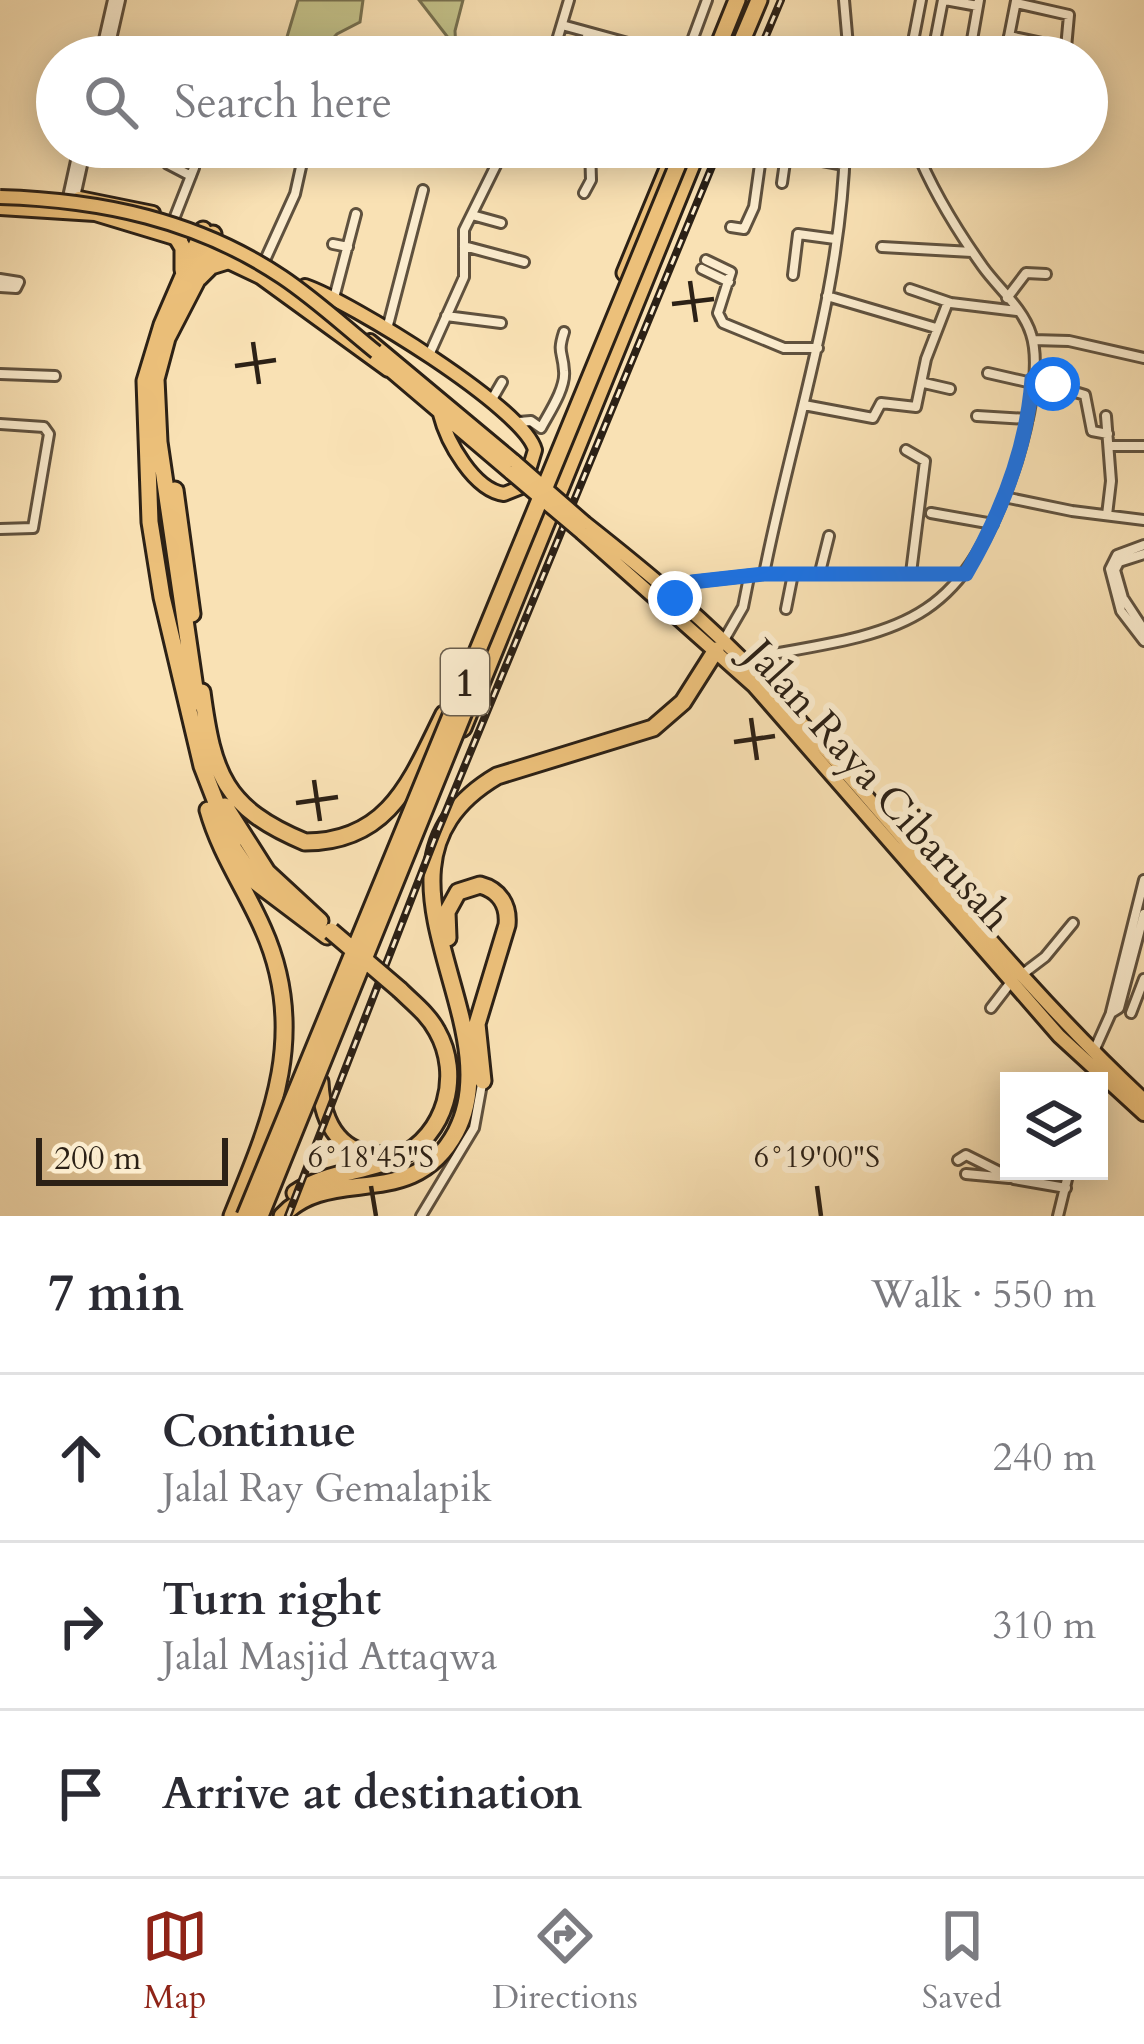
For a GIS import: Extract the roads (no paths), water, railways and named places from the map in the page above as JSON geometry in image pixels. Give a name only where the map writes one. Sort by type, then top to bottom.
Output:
[{"type":"highway","points":[[733,36],[748,0]]},
{"type":"highway","name":"1","points":[[245,1216],[439,738],[444,714],[679,168]]},
{"type":"highway","name":"1","points":[[245,1216],[679,168]]},
{"type":"highway","name":"1","points":[[271,1216],[680,168]]},
{"type":"highway","name":"1","points":[[271,1216],[680,168]]},
{"type":"highway","points":[[205,243],[183,248],[190,276],[156,379],[158,429],[188,652],[220,795],[242,838],[267,872],[329,934],[435,1026],[445,1047],[448,1090],[438,1119],[404,1155],[310,1183],[271,1216]]},
{"type":"highway","points":[[205,243],[147,369],[146,424],[155,556],[213,829],[276,962],[287,1027],[269,1119],[232,1216]]},
{"type":"highway","points":[[158,429],[182,527],[212,745],[223,783],[239,803],[305,842],[321,842],[370,825],[384,816],[406,787],[444,714]]},
{"type":"highway","points":[[271,1216],[316,1192],[373,1187],[408,1177],[450,1141],[464,1110],[466,1077],[431,886],[434,854],[454,810],[497,776],[653,728],[683,702],[720,646]]},
{"type":"highway","points":[[202,766],[234,850],[257,884],[329,934]]},
{"type":"highway","points":[[450,971],[446,920],[450,902],[465,887],[489,887],[508,916],[477,1024],[482,1081]]},
{"type":"highway","points":[[320,1082],[328,1127],[346,1146],[368,1155],[386,1154],[405,1147],[422,1132],[441,1094],[441,1061],[425,1023],[398,992]]},
{"type":"main road","name":"Jalan Raya Cibarusah","points":[[0,200],[72,197],[174,219],[392,366]]},
{"type":"main road","name":"Jalan Raya Cibarusah","points":[[0,200],[95,214],[265,260],[305,286],[440,414],[513,467]]},
{"type":"main road","name":"Jalan Raya Cibarusah","points":[[0,200],[96,208],[186,232],[247,261],[292,290],[392,366],[739,664],[1092,1072]]},
{"type":"main road","points":[[305,286],[334,298],[428,357],[518,422],[532,441],[535,461],[524,486],[498,494],[477,479],[440,414]]},
{"type":"main road","name":"Jalan Raya Cibarusah","points":[[584,528],[675,598],[720,646]]},
{"type":"main road","name":"Jalan Raya Cibarusah","points":[[1015,979],[1144,1100]]},
{"type":"main road","name":"Jalan Raya Cibarusah","points":[[1108,1086],[1144,1114]]},
{"type":"street","points":[[108,36],[116,0]]},
{"type":"street","points":[[559,36],[569,0]]},
{"type":"street","points":[[691,36],[706,0]]},
{"type":"street","points":[[844,0],[847,36]]},
{"type":"street","points":[[914,36],[921,0]]},
{"type":"street","points":[[936,36],[944,0],[978,3],[972,36]]},
{"type":"street","points":[[1009,36],[1016,2],[1069,15],[1068,36]]},
{"type":"street","points":[[562,25],[600,36]]},
{"type":"street","points":[[72,197],[78,168]]},
{"type":"street","points":[[174,219],[192,172],[180,168]]},
{"type":"street","points":[[265,260],[302,168]]},
{"type":"street","points":[[428,357],[464,277],[464,230],[495,168]]},
{"type":"street","points":[[584,193],[591,168]]},
{"type":"street","points":[[731,227],[744,229],[750,218],[757,168]]},
{"type":"street","points":[[782,183],[784,168]]},
{"type":"street","points":[[764,574],[782,481],[818,349],[844,168]]},
{"type":"street","points":[[739,664],[838,644],[935,606],[966,574],[1004,497],[1028,419],[1033,340],[1018,311],[943,208],[925,168]]},
{"type":"street","points":[[386,331],[423,190]]},
{"type":"street","points":[[334,298],[356,214]]},
{"type":"street","points":[[472,215],[501,224]]},
{"type":"street","points":[[793,275],[798,234],[836,239]]},
{"type":"street","points":[[334,244],[349,248]]},
{"type":"street","points":[[464,246],[524,262]]},
{"type":"street","points":[[882,247],[973,252]]},
{"type":"street","points":[[704,264],[729,282],[718,313],[723,323],[784,348],[818,349]]},
{"type":"street","points":[[1007,298],[1026,273],[1046,274]]},
{"type":"street","points":[[910,289],[948,302],[1018,311]]},
{"type":"street","points":[[827,296],[936,328]]},
{"type":"street","points":[[804,405],[873,418],[881,403],[916,407],[936,328],[948,302]]},
{"type":"street","points":[[446,316],[501,323]]},
{"type":"street","points":[[518,422],[531,421],[541,428],[548,415],[565,374],[558,352],[564,332]]},
{"type":"street","points":[[1033,340],[1070,341],[1144,358]]},
{"type":"street","points":[[988,373],[1084,394],[1092,430],[1108,434]]},
{"type":"street","points":[[0,374],[56,376]]},
{"type":"street","points":[[491,401],[502,382]]},
{"type":"street","points":[[924,383],[950,389]]},
{"type":"street","points":[[977,416],[1028,419]]},
{"type":"street","points":[[1106,416],[1110,446],[1106,514]]},
{"type":"street","points":[[0,424],[44,427],[49,434],[33,528],[0,530]]},
{"type":"street","points":[[1110,446],[1144,446]]},
{"type":"street","points":[[906,450],[925,461],[911,573]]},
{"type":"street","points":[[1004,497],[1144,520]]},
{"type":"street","points":[[931,513],[993,524]]},
{"type":"street","points":[[820,572],[829,536]]},
{"type":"street","points":[[1144,545],[1117,554],[1110,569],[1121,611],[1144,641]]},
{"type":"street","points":[[1144,554],[1115,567],[1123,598],[1144,630]]},
{"type":"street","points":[[675,598],[692,582],[764,574],[966,574]]},
{"type":"street","points":[[786,609],[793,574]]},
{"type":"street","points":[[720,646],[743,607],[748,577]]},
{"type":"street","points":[[1114,1009],[1144,880]]},
{"type":"street","points":[[1093,1052],[1114,1009],[1144,914]]},
{"type":"street","points":[[991,1008],[1073,923]]},
{"type":"street","points":[[1131,1012],[1144,979]]},
{"type":"street","points":[[1114,1009],[1144,1018]]},
{"type":"street","points":[[422,1216],[474,1128],[482,1081]]},
{"type":"street","points":[[958,1160],[966,1155],[1000,1172]]},
{"type":"street","points":[[966,1174],[1000,1176]]},
{"type":"street","points":[[1025,1180],[1066,1188]]},
{"type":"street","points":[[1058,1216],[1067,1180]]},
{"type":"railway","points":[[766,36],[781,0]]},
{"type":"railway","points":[[288,1216],[437,833],[711,168]]}]
